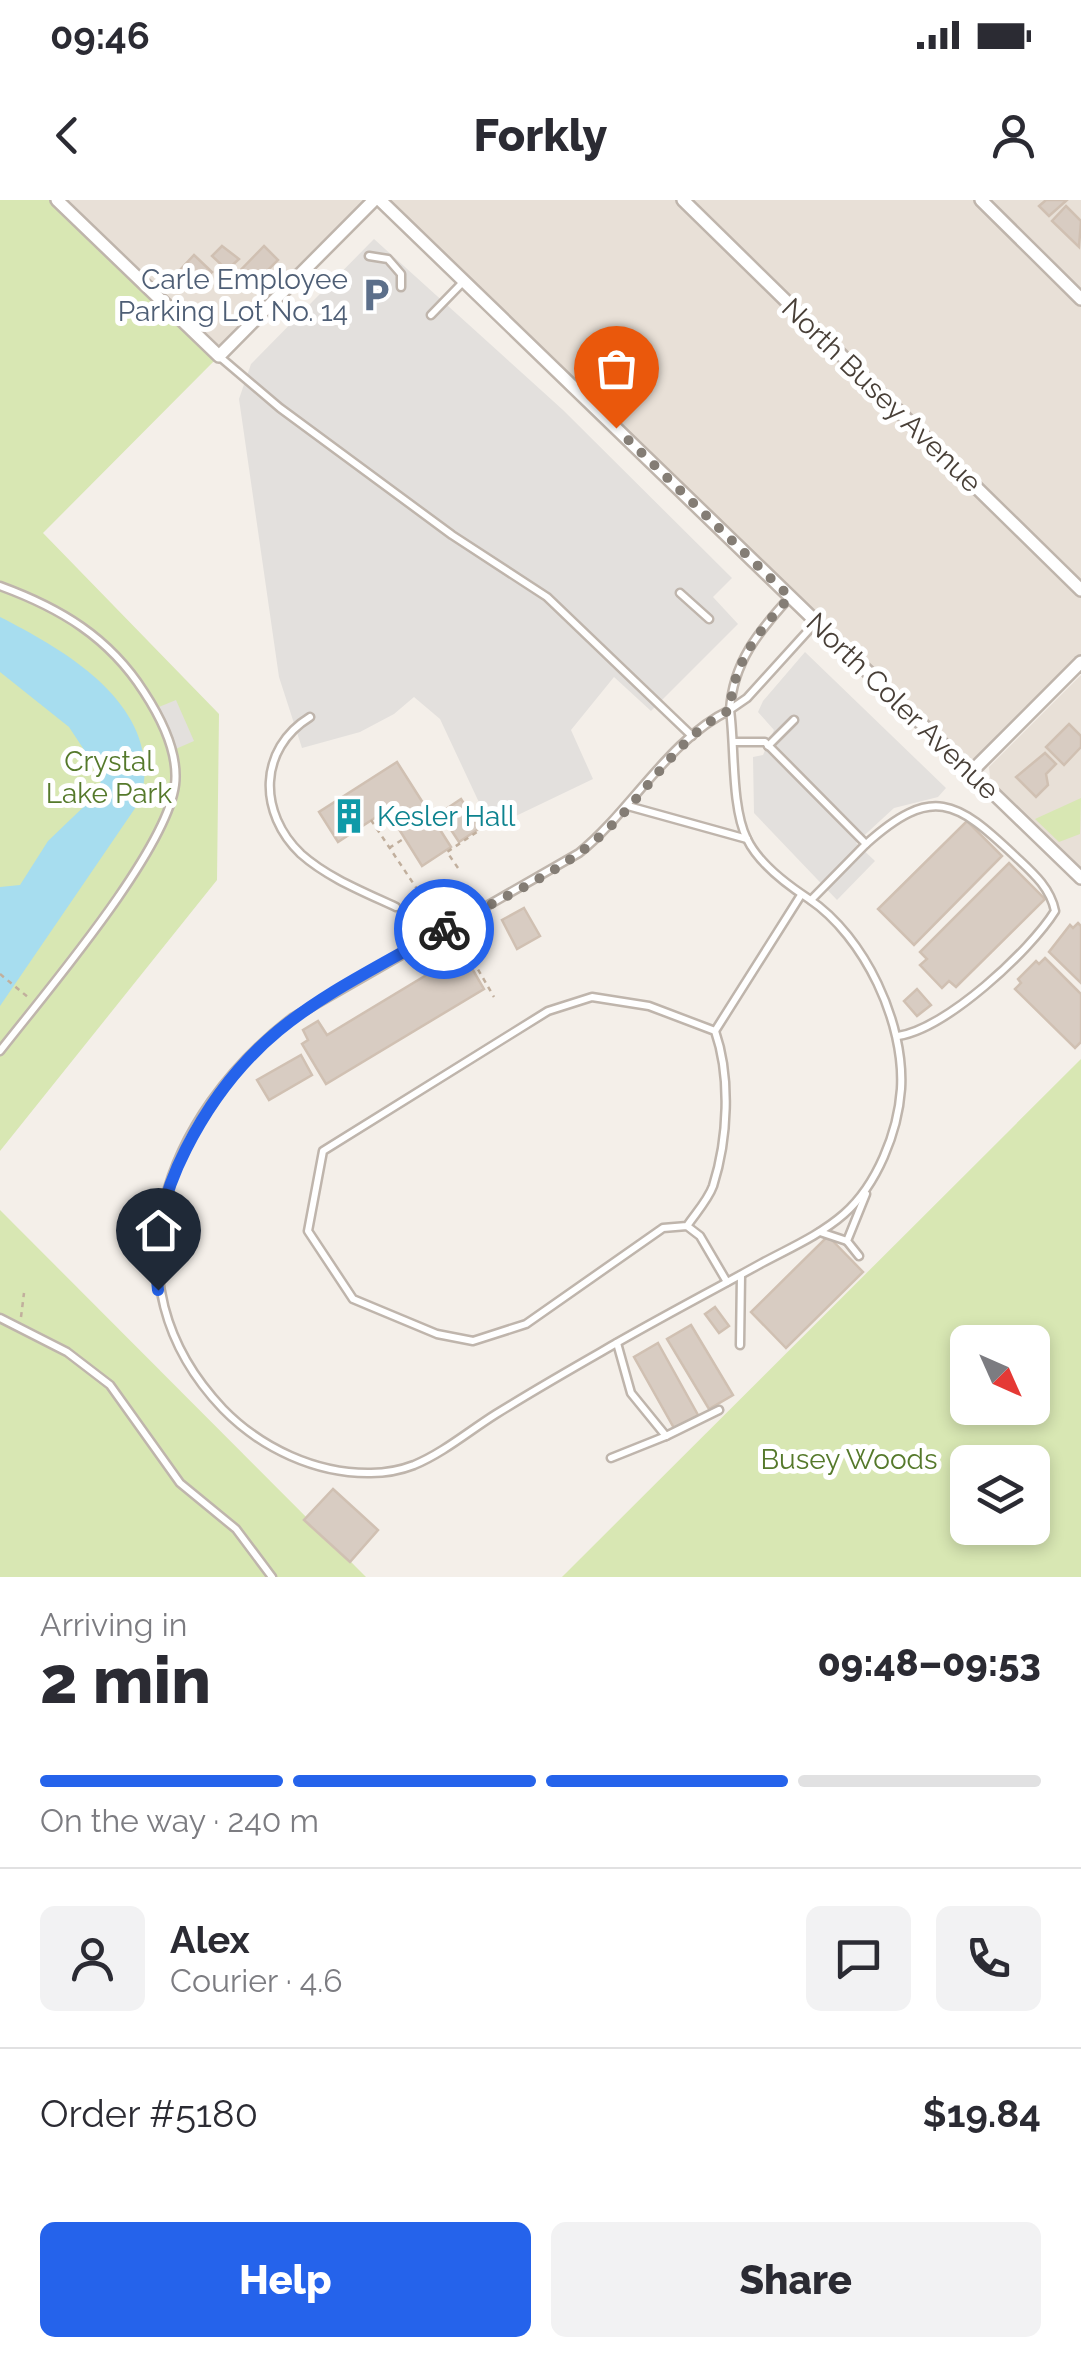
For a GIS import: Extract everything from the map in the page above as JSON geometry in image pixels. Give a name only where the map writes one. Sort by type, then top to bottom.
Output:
[{"type":"street","points":[[57,200],[219,356],[377,200]]},
{"type":"street","name":"North Coler Avenue","points":[[377,200],[1081,878]]},
{"type":"street","name":"North Busey Avenue","points":[[683,200],[1081,590]]},
{"type":"street","points":[[980,200],[1081,299]]},
{"type":"street","points":[[971,772],[1081,662]]},
{"type":"lane","points":[[370,256],[388,258],[401,274],[401,287]]},
{"type":"lane","points":[[431,315],[464,281]]},
{"type":"lane","points":[[219,356],[280,408],[452,534],[547,597],[692,736]]},
{"type":"lane","points":[[0,586],[61,612],[114,653],[153,707],[166,734],[175,776],[158,833],[83,943],[0,1051]]},
{"type":"lane","points":[[680,593],[709,619]]},
{"type":"lane","points":[[790,597],[744,654],[731,683],[730,710],[747,840],[800,895],[811,900],[874,976],[898,1036],[899,1108],[847,1242]]},
{"type":"lane","points":[[816,622],[747,698],[692,736],[579,853],[292,1018],[262,1040],[213,1097],[176,1169],[160,1219],[156,1270],[163,1311],[193,1372],[233,1419],[298,1459],[348,1472],[390,1472],[422,1461],[617,1342],[820,1232],[844,1214],[872,1179]]},
{"type":"lane","points":[[310,717],[291,729],[270,767],[268,790],[278,822],[304,857],[350,886],[396,907]]},
{"type":"lane","points":[[768,746],[794,720]]},
{"type":"lane","points":[[735,742],[768,746],[866,844]]},
{"type":"lane","points":[[628,806],[747,840]]},
{"type":"lane","points":[[811,900],[866,844],[906,812],[952,806],[980,822],[1051,894],[1055,910],[1037,935],[966,1000],[915,1034],[898,1036]]},
{"type":"lane","points":[[714,1031],[800,895]]},
{"type":"lane","points":[[687,1226],[712,1190],[723,1131],[724,1057],[714,1031],[649,1006],[592,997],[548,1011],[323,1151],[308,1231],[353,1300],[436,1334],[473,1341],[526,1324],[662,1228],[687,1226],[700,1236],[726,1282]]},
{"type":"lane","points":[[820,1232],[847,1242],[859,1256]]},
{"type":"lane","points":[[740,1345],[741,1275]]},
{"type":"lane","points":[[0,1318],[68,1352],[110,1385],[180,1483],[236,1528],[272,1577]]},
{"type":"lane","points":[[617,1342],[631,1393],[666,1436]]},
{"type":"lane","points":[[611,1458],[719,1410]]},
{"type":"path","points":[[371,820],[419,892]]},
{"type":"path","points":[[458,868],[447,852],[480,830]]},
{"type":"path","points":[[389,848],[405,838]]},
{"type":"path","points":[[452,924],[494,997]]},
{"type":"path","points":[[0,974],[27,997]]},
{"type":"path","points":[[19,1326],[24,1293]]},
{"type":"shaded area","points":[[57,200],[374,200],[219,356]]},
{"type":"shaded area","points":[[380,200],[1081,200],[1081,662],[971,772]]},
{"type":"shaded area","points":[[374,239],[563,410],[732,578],[713,597],[738,624],[651,711],[614,677],[571,730],[593,779],[491,828],[440,719],[414,697],[394,714],[360,732],[302,748],[279,677],[239,399],[251,364]]},
{"type":"shaded area","points":[[805,652],[946,788],[938,797],[894,808],[856,843],[875,861],[837,900],[754,813],[753,757],[763,755],[774,730],[758,712]]},
{"type":"shaded area","points":[[1081,675],[1081,874],[991,786],[989,767]]},
{"type":"shaded area","points":[[176,700],[194,741],[171,751],[154,709]]},
{"type":"green space","name":"Crystal Lake Park","points":[[0,200],[50,200],[219,356],[43,533],[219,714],[217,880],[0,1151]]},
{"type":"green space","points":[[1081,798],[1080,834],[1059,842],[1035,819]]},
{"type":"green space","name":"Busey Woods","points":[[1081,1059],[1081,1577],[562,1577]]},
{"type":"green space","points":[[0,1210],[366,1577],[0,1577]]},
{"type":"water","points":[[0,617],[82,666],[106,688],[126,712],[139,738],[145,768],[140,801],[0,1006],[0,887],[20,885],[48,841],[97,794],[102,777],[69,727],[0,672]]},
{"type":"building","points":[[1046,200],[1067,200],[1049,216],[1039,206]]},
{"type":"building","points":[[1066,206],[1081,221],[1079,247],[1052,221]]},
{"type":"building","points":[[222,246],[239,259],[227,270],[212,256]]},
{"type":"building","points":[[264,246],[278,260],[246,292],[232,279]]},
{"type":"building","points":[[194,255],[212,272],[199,285],[181,269]]},
{"type":"building","points":[[1069,724],[1081,736],[1081,747],[1064,765],[1046,747]]},
{"type":"building","points":[[1045,753],[1056,764],[1046,774],[1048,785],[1036,797],[1016,777]]},
{"type":"building","name":"Kesler Hall","points":[[397,762],[451,847],[422,866],[387,810],[338,842],[319,812]]},
{"type":"building","points":[[461,799],[480,828],[459,842],[440,813]]},
{"type":"building","points":[[967,821],[1002,856],[914,945],[878,909]]},
{"type":"building","points":[[1009,863],[1045,899],[956,987],[949,981],[942,988],[920,965],[927,959],[920,952]]},
{"type":"building","points":[[524,908],[540,936],[517,949],[502,920]]},
{"type":"building","points":[[1078,923],[1081,983],[1049,952],[1070,925],[1073,928]]},
{"type":"building","points":[[463,953],[484,989],[326,1084],[302,1044],[308,1040],[303,1030],[318,1021],[327,1035]]},
{"type":"building","points":[[1045,958],[1081,994],[1081,1042],[1075,1048],[1015,989],[1021,983],[1018,979],[1036,961],[1039,964]]},
{"type":"building","points":[[917,989],[931,1005],[917,1016],[904,1001]]},
{"type":"building","points":[[301,1055],[312,1075],[269,1100],[257,1080]]},
{"type":"building","points":[[828,1236],[863,1272],[786,1348],[751,1312]]},
{"type":"building","points":[[715,1307],[729,1326],[719,1333],[705,1314]]},
{"type":"building","points":[[691,1325],[733,1395],[709,1409],[667,1339]]},
{"type":"building","points":[[658,1343],[698,1415],[674,1428],[634,1357]]},
{"type":"building","points":[[333,1489],[378,1530],[350,1562],[304,1520]]},
{"type":"way so far","points":[[444,929],[579,853],[609,829],[699,730],[712,718],[730,710],[731,683],[744,654],[790,597],[616,428]]},
{"type":"place","name":"Carle Employee Parking Lot No. 14","points":[[376,295]]},
{"type":"place","name":"Kesler Hall","points":[[349,816]]},
{"type":"route","points":[[158,1290],[156,1242],[168,1189],[213,1097],[262,1040],[292,1018],[444,929]]}]
